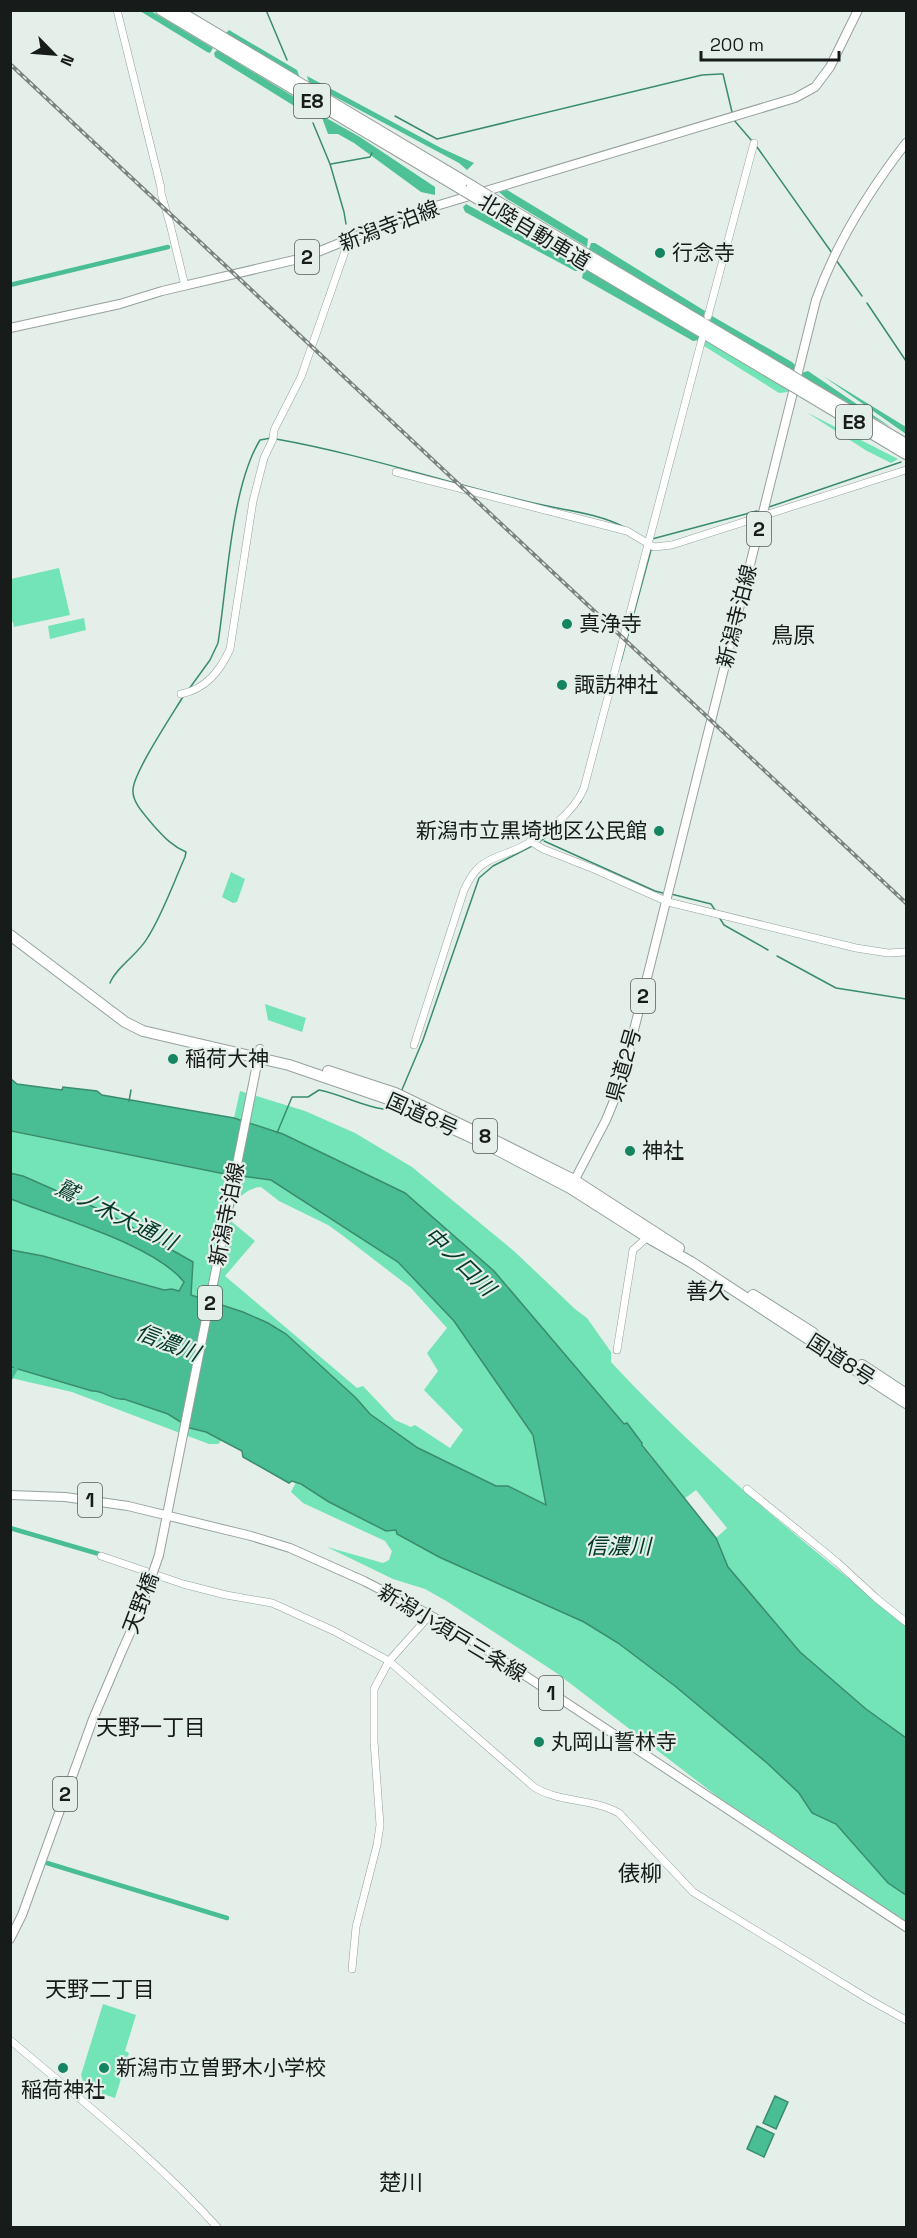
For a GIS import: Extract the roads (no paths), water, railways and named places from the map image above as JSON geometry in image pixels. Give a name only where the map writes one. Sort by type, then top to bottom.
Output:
[{"type":"highway","name":"北陸自動車道","points":[[161,10],[487,199],[803,387],[906,444]]},
{"type":"highway","name":"北陸自動車道","points":[[177,10],[467,188]]},
{"type":"highway","name":"北陸自動車道","points":[[803,387],[838,413],[906,455]]},
{"type":"highway","name":"国道8号","points":[[10,928],[108,1002],[135,1019],[165,1030],[259,1053],[395,1093],[572,1184],[906,1394]]},
{"type":"highway","name":"国道8号","points":[[10,935],[125,1022],[157,1035],[231,1050],[259,1053],[388,1099],[572,1184]]},
{"type":"highway","name":"国道8号","points":[[651,1235],[906,1403]]},
{"type":"main road","name":"新潟寺泊線","points":[[10,328],[120,304],[185,285],[303,258],[416,212],[795,98],[814,87],[830,67],[858,10]]},
{"type":"main road","name":"新潟寺泊線","points":[[658,934],[668,902],[820,287],[835,251],[906,143]]},
{"type":"main road","name":"県道2号","points":[[572,1184],[606,1120],[620,1086],[658,934]]},
{"type":"main road","points":[[231,1050],[249,1061],[253,1082]]},
{"type":"main road","name":"新潟寺泊線","points":[[159,1555],[259,1053]]},
{"type":"main road","points":[[253,1082],[260,1069],[269,1065],[294,1070],[300,1068]]},
{"type":"main road","name":"新潟小須戸三条線","points":[[10,1495],[85,1499],[169,1514],[290,1548],[364,1581],[430,1615],[482,1647],[906,1927]]},
{"type":"main road","name":"天野橋","points":[[10,1939],[29,1894],[93,1719],[140,1613],[159,1555]]},
{"type":"street","points":[[117,10],[185,285]]},
{"type":"street","points":[[708,316],[754,143]]},
{"type":"street","points":[[181,694],[211,679],[222,665],[230,649],[253,501],[264,458],[273,439],[274,430],[301,377],[349,240]]},
{"type":"street","points":[[414,1046],[464,890],[470,878],[475,871],[492,859],[545,833],[581,796],[702,339]]},
{"type":"street","points":[[396,472],[627,531],[654,547],[672,545],[906,470]]},
{"type":"street","points":[[530,841],[543,849],[668,902],[856,948],[888,953],[906,952]]},
{"type":"street","points":[[617,1350],[633,1251],[651,1235]]},
{"type":"street","points":[[747,1490],[906,1622]]},
{"type":"street","points":[[101,1556],[183,1584],[272,1603],[334,1631],[389,1661],[535,1788],[606,1807],[619,1813],[693,1892],[906,2020]]},
{"type":"street","points":[[352,1969],[356,1926],[379,1837],[380,1825],[374,1741],[374,1689],[389,1661],[430,1615]]},
{"type":"street","points":[[10,2040],[140,2149],[191,2198],[218,2228]]},
{"type":"water","name":"信濃川","points":[[11,1079],[17,1084],[62,1090],[63,1087],[97,1091],[102,1095],[234,1118],[283,1134],[405,1193],[494,1271],[624,1424],[627,1423],[716,1538],[728,1567],[800,1652],[866,1709],[906,1738],[906,1895],[888,1883],[836,1824],[812,1813],[799,1793],[767,1763],[675,1686],[618,1643],[584,1622],[439,1557],[397,1534],[396,1530],[386,1531],[329,1502],[301,1484],[292,1481],[289,1483],[243,1457],[242,1451],[206,1432],[190,1428],[168,1414],[11,1367],[11,1250],[43,1256],[164,1290],[179,1291],[184,1282],[170,1268],[128,1244],[11,1199],[10,1173],[23,1176],[105,1212],[193,1262],[191,1295],[243,1312],[286,1334],[356,1398],[370,1414],[418,1448],[496,1486],[508,1486],[546,1505],[533,1435],[454,1321],[398,1262],[271,1180],[220,1173],[11,1131]]},
{"type":"water","points":[[775,2096],[788,2102],[776,2129],[763,2123]]},
{"type":"water","points":[[757,2126],[774,2134],[764,2157],[747,2149]]},
{"type":"waterway","points":[[266,10],[287,60]]},
{"type":"waterway","points":[[395,116],[437,139],[702,75],[720,74],[723,74],[732,112]]},
{"type":"waterway","points":[[733,119],[752,141]]},
{"type":"waterway","points":[[313,123],[330,164],[346,224]]},
{"type":"waterway","points":[[757,147],[832,253]]},
{"type":"waterway","points":[[331,164],[370,157],[372,153]]},
{"type":"waterway","points":[[10,285],[168,247]]},
{"type":"waterway","points":[[836,260],[862,296]]},
{"type":"waterway","points":[[867,303],[906,361]]},
{"type":"waterway","points":[[189,689],[210,660],[218,643],[236,510],[242,484],[260,440],[271,438]]},
{"type":"waterway","points":[[276,439],[339,452],[497,494],[603,518],[626,528]]},
{"type":"waterway","points":[[769,507],[901,462]]},
{"type":"waterway","points":[[652,539],[757,511]]},
{"type":"waterway","points":[[621,661],[651,550]]},
{"type":"waterway","points":[[110,983],[117,971],[148,937],[185,857],[186,852],[168,841],[144,814],[133,795],[135,782],[146,757],[184,695]]},
{"type":"waterway","points":[[538,843],[557,829],[581,801]]},
{"type":"waterway","points":[[544,841],[663,893]]},
{"type":"waterway","points":[[401,1092],[423,1040],[479,878],[493,866],[534,845]]},
{"type":"waterway","points":[[671,894],[711,904],[715,910]]},
{"type":"waterway","points":[[719,917],[724,925],[768,950]]},
{"type":"waterway","points":[[777,956],[836,988],[906,999]]},
{"type":"waterway","points":[[129,1101],[131,1090]]},
{"type":"waterway","points":[[277,1133],[292,1097],[308,1097],[319,1090],[374,1107],[392,1110],[394,1107]]},
{"type":"waterway","points":[[10,1379],[16,1368]]},
{"type":"waterway","points":[[10,1528],[99,1554]]},
{"type":"waterway","points":[[47,1863],[227,1918]]},
{"type":"railway","points":[[10,64],[906,903]]},
{"type":"place","name":"行念寺","points":[[660,253]]},
{"type":"place","name":"真浄寺","points":[[567,624]]},
{"type":"place","name":"諏訪神社","points":[[562,685]]},
{"type":"place","name":"新潟市立黒埼地区公民館","points":[[659,831]]},
{"type":"place","name":"稲荷大神","points":[[173,1059]]},
{"type":"place","name":"神社","points":[[630,1151]]},
{"type":"place","name":"丸岡山誓林寺","points":[[539,1742]]},
{"type":"place","name":"稲荷神社","points":[[63,2068]]},
{"type":"place","name":"新潟市立曽野木小学校","points":[[104,2068]]},
{"type":"district","name":"鳥原","points":[[793,635]]},
{"type":"district","name":"善久","points":[[708,1291]]},
{"type":"district","name":"天野一丁目","points":[[151,1727]]},
{"type":"district","name":"俵柳","points":[[640,1873]]},
{"type":"district","name":"天野二丁目","points":[[100,1989]]},
{"type":"district","name":"楚川","points":[[401,2182]]},
{"type":"water label","name":"鷲ノ木大通川","points":[[116,1214]]},
{"type":"water label","name":"中ノ口川","points":[[460,1261]]}]
